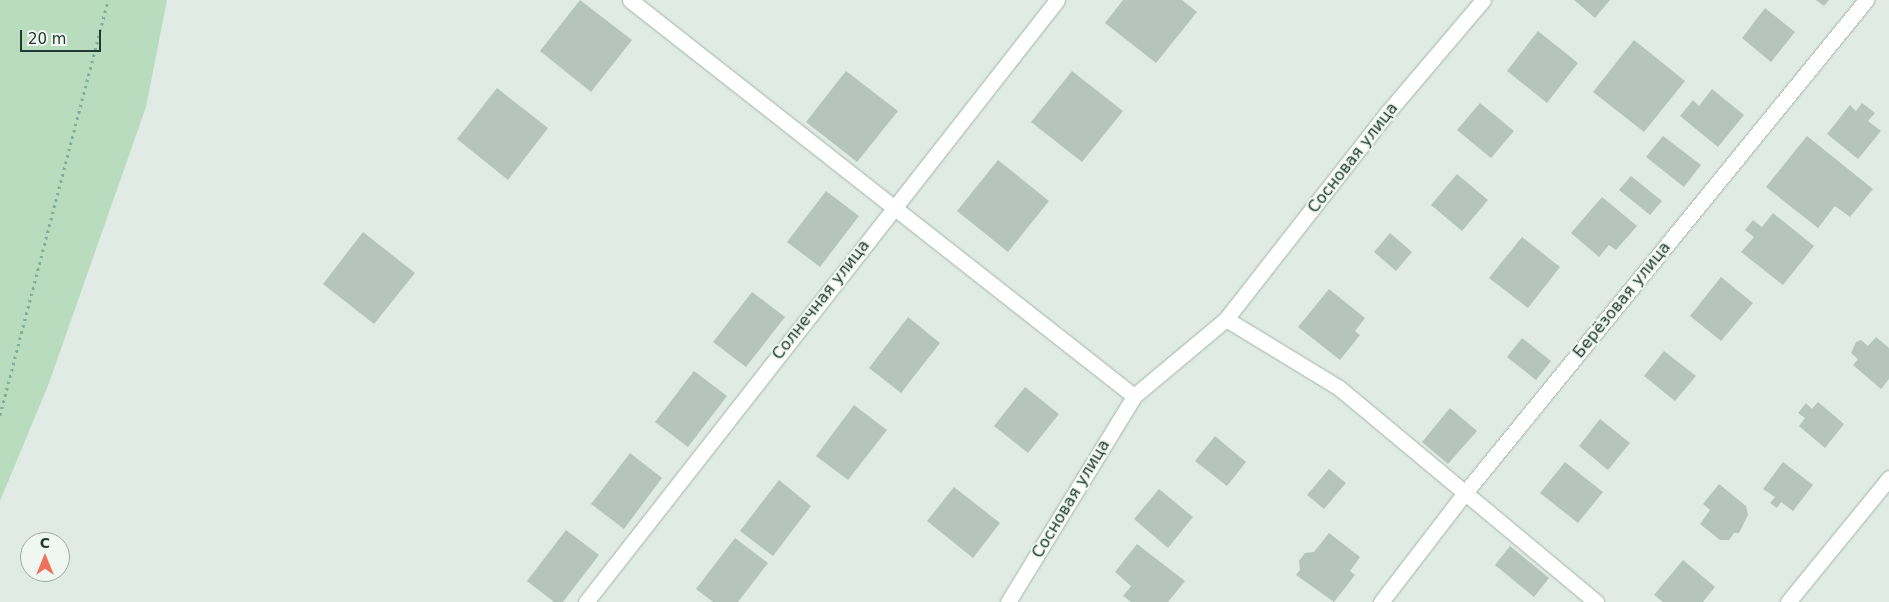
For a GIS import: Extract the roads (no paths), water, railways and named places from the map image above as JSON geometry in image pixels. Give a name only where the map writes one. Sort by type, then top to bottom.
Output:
[{"type":"street","points":[[630,0],[892,208],[1134,396]]},
{"type":"street","name":"Солнечная улица","points":[[586,602],[892,208],[1058,0]]},
{"type":"street","name":"Сосновая улица","points":[[1008,602],[1134,396],[1226,319],[1388,112],[1483,0]]},
{"type":"street","name":"Берёзовая улица","points":[[1381,602],[1464,494],[1866,0]]},
{"type":"street","points":[[1226,319],[1338,387],[1464,494],[1596,602]]},
{"type":"street","points":[[1788,602],[1889,478]]}]
